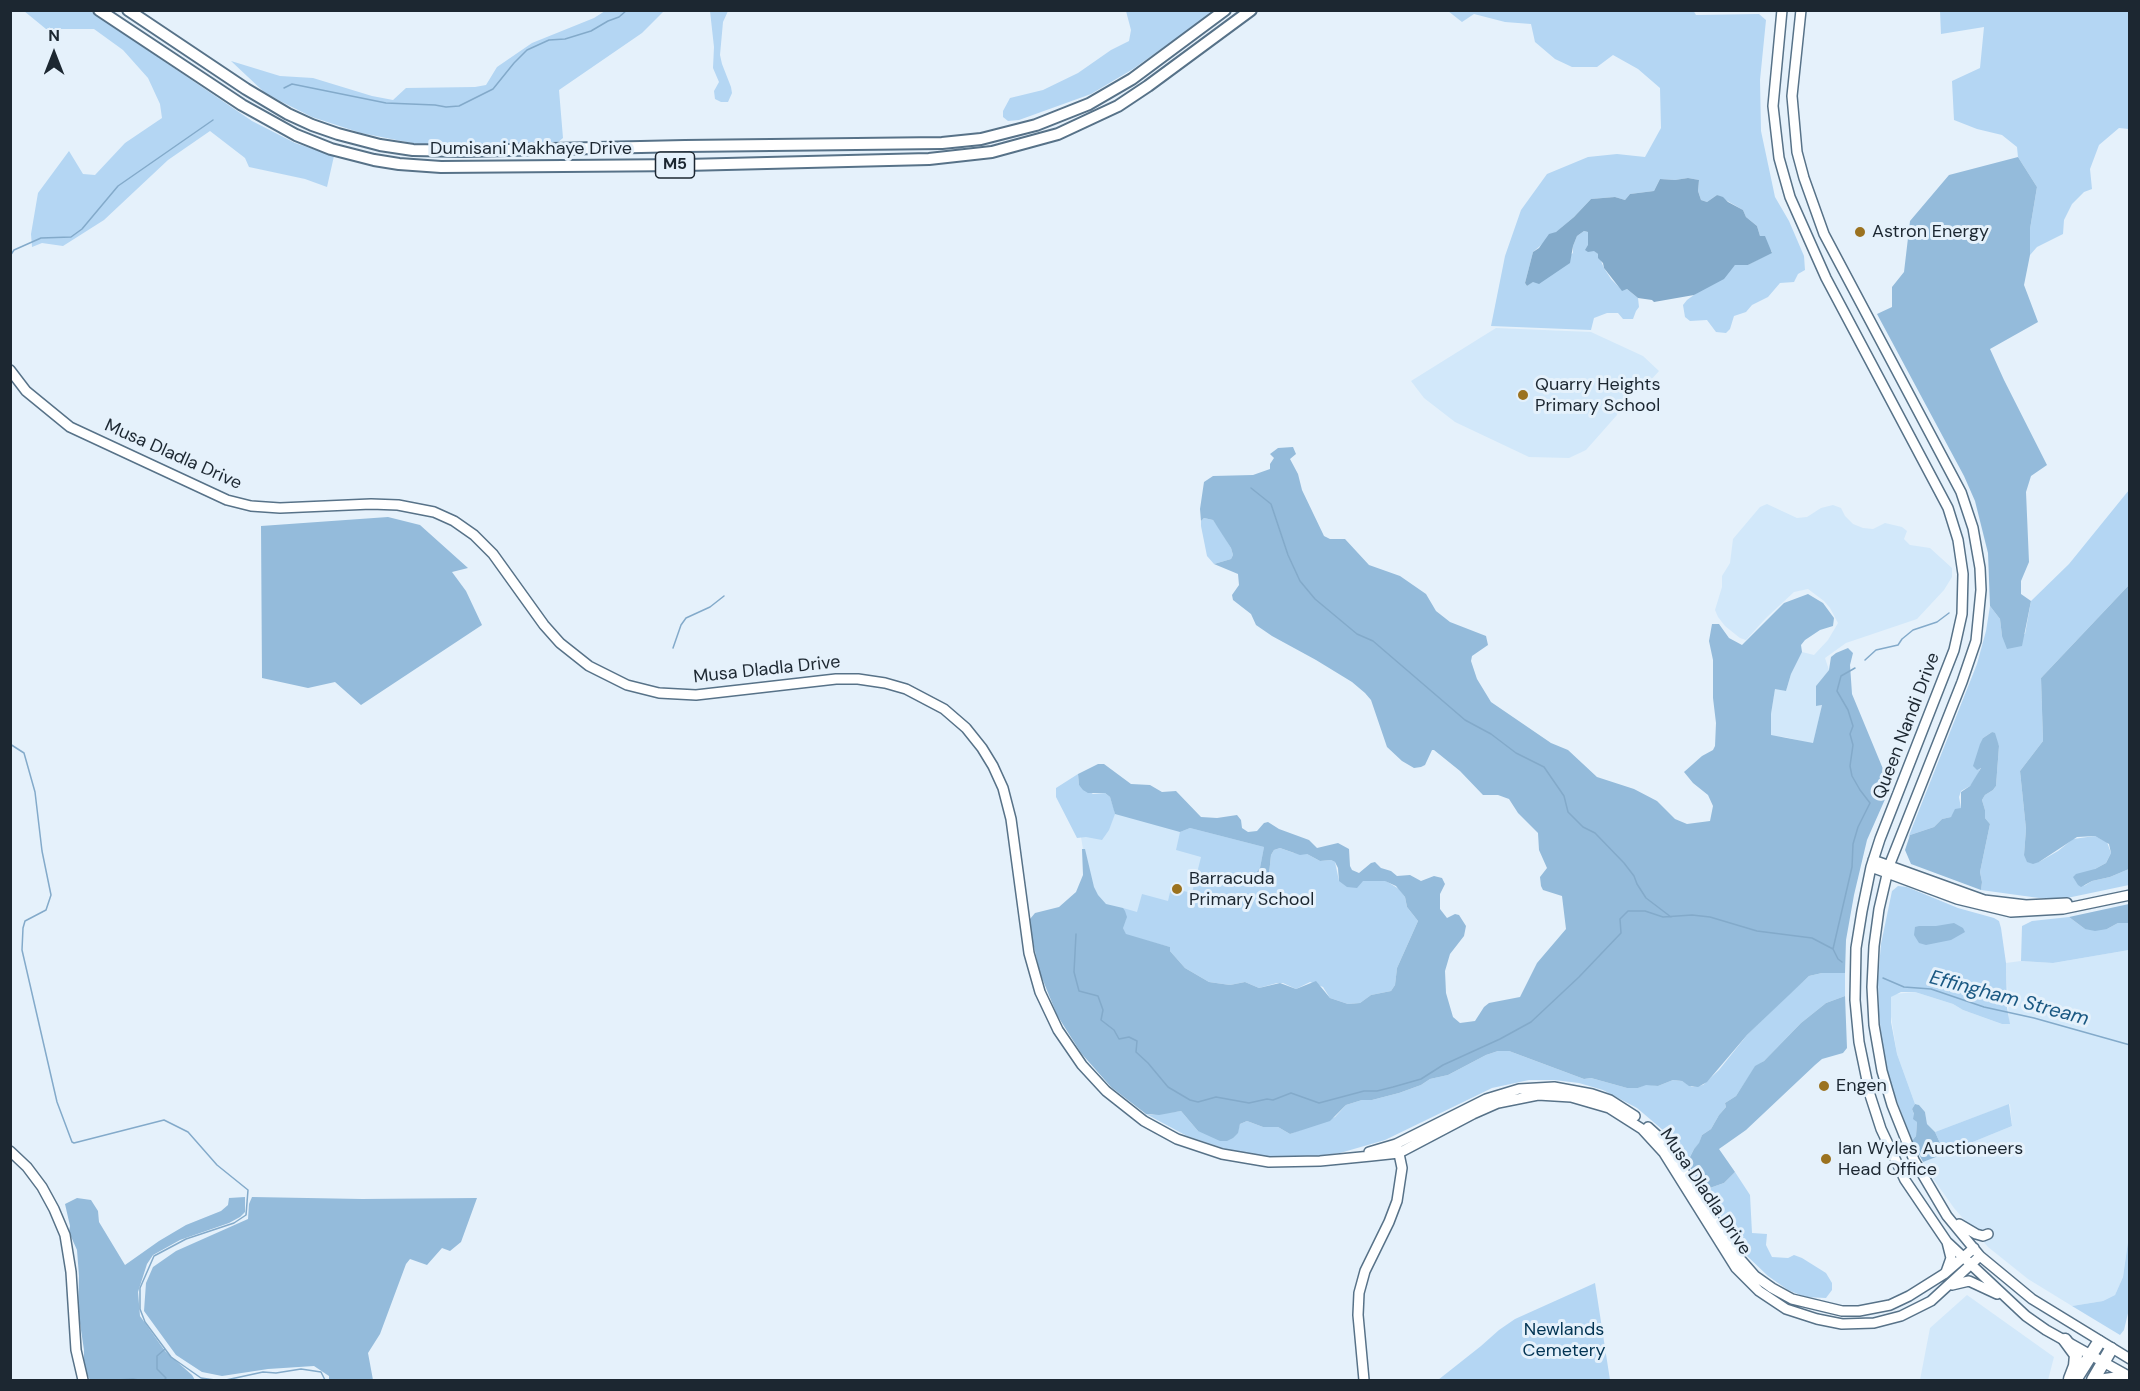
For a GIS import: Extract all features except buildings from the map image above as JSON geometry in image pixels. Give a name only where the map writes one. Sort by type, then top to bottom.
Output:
[{"type":"highway","points":[[2065,1340],[2076,1355],[2070,1380]]},
{"type":"highway","points":[[2075,1380],[2099,1342]]},
{"type":"highway","points":[[2093,1380],[2111,1349]]},
{"type":"highway","points":[[2104,1380],[2130,1378]]},
{"type":"main road","name":"Dumisani Makhaye Drive","points":[[99,10],[242,105],[296,135],[360,157],[399,164],[441,167],[686,165],[929,159],[999,151],[1058,134],[1118,106],[1251,10]]},
{"type":"main road","name":"Dumisani Makhaye Drive","points":[[128,10],[257,96],[312,125],[381,145],[413,150],[464,151],[933,143],[1000,135],[1053,119],[1111,92],[1225,10]]},
{"type":"street","name":"Queen Nandi Drive","points":[[1782,10],[1773,106],[1779,158],[1790,197],[1826,278],[1941,492],[1954,525],[1961,558],[1964,596],[1954,650],[1872,863],[1857,938],[1855,1009],[1860,1052],[1870,1095],[1893,1156],[1905,1180],[1947,1242],[2002,1296],[2026,1316],[2130,1378]]},
{"type":"street","name":"Queen Nandi Drive","points":[[1801,10],[1792,96],[1796,143],[1804,178],[1824,234],[1961,492],[1973,528],[1980,568],[1979,625],[1970,659],[1888,870],[1879,909],[1872,962],[1873,1005],[1877,1046],[1887,1090],[1898,1124],[1914,1160],[1947,1216],[1977,1252],[2032,1299],[2130,1359]]},
{"type":"street","name":"Musa Dladla Drive","points":[[10,370],[26,391],[70,427],[227,500],[273,508],[398,504],[434,512],[454,521],[474,535],[493,554],[544,625],[567,649],[589,666],[627,685],[659,693],[696,695],[825,680],[858,679],[899,687],[934,703],[966,728],[997,772],[1011,819],[1029,953],[1036,979],[1058,1030],[1070,1050],[1094,1080],[1124,1107],[1144,1121],[1183,1141],[1222,1155],[1269,1162],[1350,1159],[1397,1148],[1480,1110],[1510,1099],[1548,1094],[1582,1099],[1610,1108],[1622,1114],[1650,1137],[1664,1154],[1736,1268],[1759,1291],[1786,1309],[1833,1323],[1874,1323],[1901,1316],[1931,1301],[1950,1285],[1977,1252]]},
{"type":"street","points":[[1872,863],[1957,899],[2011,912],[2063,909],[2130,894]]},
{"type":"street","name":"Musa Dladla Drive","points":[[1397,1148],[1444,1119],[1503,1093],[1519,1089],[1554,1087],[1592,1094],[1610,1100],[1625,1109],[1659,1137],[1678,1162],[1727,1242],[1741,1260],[1755,1276],[1792,1299],[1834,1310],[1869,1309],[1890,1305],[1968,1262]]},
{"type":"street","points":[[1364,1380],[1358,1315],[1359,1293],[1365,1270],[1397,1201],[1402,1168],[1397,1148]]},
{"type":"street","points":[[10,1151],[27,1167],[42,1187],[65,1235],[71,1265],[76,1350],[83,1380]]},
{"type":"street","points":[[1947,1216],[1971,1232],[1983,1236],[1988,1234]]},
{"type":"street","points":[[1944,1274],[1951,1258],[1947,1242]]},
{"type":"street","points":[[1950,1285],[1969,1281],[2002,1296]]},
{"type":"shaded area","points":[[2018,157],[2037,187],[2030,229],[2030,255],[2024,285],[2038,322],[1990,349],[2047,465],[2031,476],[2026,492],[2029,562],[2021,581],[2021,594],[2031,601],[2022,646],[2007,649],[2002,636],[2000,619],[1990,606],[1988,553],[1975,501],[1964,476],[1877,314],[1892,307],[1892,287],[1904,272],[1910,221],[1949,175]]},
{"type":"shaded area","points":[[1660,179],[1699,180],[1698,191],[1701,200],[1707,202],[1717,195],[1743,210],[1746,217],[1757,226],[1760,236],[1765,236],[1772,253],[1748,265],[1735,265],[1724,279],[1694,295],[1654,302],[1638,298],[1627,289],[1622,291],[1604,268],[1598,254],[1585,250],[1588,245],[1588,232],[1584,231],[1577,236],[1570,263],[1539,284],[1533,282],[1527,286],[1525,283],[1533,252],[1539,248],[1549,234],[1556,232],[1574,217],[1591,199],[1615,197],[1625,200],[1630,194],[1654,191]]},
{"type":"shaded area","name":"Quarry Heights Primary School","points":[[1496,328],[1591,332],[1643,356],[1659,371],[1640,392],[1628,392],[1619,404],[1617,415],[1586,450],[1569,458],[1529,457],[1455,422],[1424,398],[1411,381]]},
{"type":"shaded area","points":[[1293,447],[1296,454],[1290,459],[1324,536],[1330,539],[1345,539],[1369,565],[1400,576],[1426,594],[1436,611],[1450,622],[1486,636],[1488,645],[1472,656],[1471,661],[1477,679],[1491,702],[1551,743],[1568,750],[1597,777],[1634,789],[1657,801],[1675,819],[1687,824],[1710,821],[1713,806],[1708,795],[1684,772],[1715,746],[1713,660],[1709,641],[1712,624],[1719,624],[1729,638],[1742,645],[1784,603],[1808,594],[1823,603],[1834,618],[1833,626],[1820,630],[1805,640],[1801,645],[1802,652],[1791,674],[1786,691],[1775,689],[1771,714],[1771,735],[1813,743],[1822,705],[1816,706],[1816,686],[1829,670],[1831,657],[1848,648],[1853,653],[1850,665],[1852,694],[1888,781],[1886,797],[1867,840],[1854,895],[1846,940],[1845,973],[1822,973],[1809,976],[1747,1035],[1707,1082],[1698,1087],[1673,1080],[1658,1086],[1627,1088],[1591,1078],[1584,1079],[1509,1051],[1498,1051],[1448,1075],[1430,1079],[1399,1093],[1346,1105],[1330,1121],[1290,1134],[1278,1127],[1263,1127],[1247,1121],[1240,1124],[1238,1133],[1233,1138],[1220,1141],[1198,1131],[1181,1111],[1159,1115],[1146,1114],[1111,1087],[1081,1053],[1057,1015],[1040,973],[1030,929],[1030,919],[1035,913],[1059,907],[1076,892],[1083,875],[1082,849],[1085,849],[1098,895],[1106,904],[1123,908],[1125,911],[1127,917],[1123,928],[1126,934],[1170,947],[1170,951],[1185,968],[1209,982],[1230,985],[1245,982],[1259,988],[1280,983],[1296,989],[1316,981],[1330,998],[1348,1004],[1360,1003],[1371,995],[1391,991],[1395,985],[1397,968],[1418,921],[1407,907],[1405,897],[1396,886],[1385,881],[1363,881],[1357,888],[1347,887],[1339,881],[1338,868],[1331,860],[1320,861],[1307,854],[1300,855],[1280,848],[1274,850],[1271,855],[1269,874],[1257,880],[1252,878],[1260,868],[1264,847],[1190,828],[1180,832],[1115,814],[1110,797],[1105,793],[1088,793],[1079,785],[1078,774],[1098,764],[1104,764],[1131,784],[1150,785],[1162,792],[1176,791],[1201,817],[1217,818],[1237,815],[1241,820],[1242,828],[1248,832],[1257,831],[1268,822],[1279,829],[1309,840],[1317,848],[1338,843],[1349,849],[1350,866],[1352,870],[1359,873],[1375,862],[1381,868],[1397,876],[1410,875],[1421,881],[1434,876],[1442,878],[1445,884],[1440,894],[1440,909],[1447,918],[1455,914],[1459,915],[1466,926],[1464,936],[1450,954],[1445,971],[1446,993],[1453,1017],[1460,1023],[1475,1021],[1489,1003],[1520,997],[1537,963],[1566,929],[1562,896],[1543,890],[1541,886],[1540,877],[1547,868],[1539,850],[1538,833],[1518,813],[1509,799],[1498,795],[1483,795],[1460,771],[1434,750],[1425,765],[1421,767],[1414,768],[1402,761],[1387,747],[1371,700],[1365,693],[1352,682],[1256,625],[1251,614],[1233,600],[1232,595],[1239,585],[1238,574],[1214,564],[1231,559],[1233,555],[1231,548],[1213,520],[1204,518],[1201,521],[1200,509],[1204,482],[1213,476],[1253,475],[1270,469],[1274,458],[1270,454],[1278,448]]},
{"type":"shaded area","points":[[1767,504],[1797,518],[1807,517],[1821,508],[1833,505],[1841,508],[1853,524],[1863,528],[1873,529],[1885,523],[1902,527],[1907,531],[1904,539],[1910,545],[1930,548],[1952,568],[1952,577],[1944,590],[1917,619],[1846,643],[1825,658],[1829,670],[1816,686],[1816,706],[1822,705],[1813,744],[1771,736],[1771,714],[1775,688],[1786,691],[1791,674],[1802,652],[1814,655],[1828,640],[1838,623],[1830,608],[1808,589],[1794,592],[1746,640],[1725,626],[1715,610],[1722,587],[1722,576],[1730,563],[1733,539],[1760,507]]},
{"type":"shaded area","points":[[388,517],[420,525],[468,568],[452,572],[466,591],[482,625],[361,705],[335,682],[308,688],[262,678],[261,526]]},
{"type":"shaded area","points":[[2129,585],[2129,869],[2081,887],[2073,877],[2106,863],[2111,853],[2109,844],[2095,836],[2077,837],[2039,862],[2033,864],[2027,862],[2024,855],[2026,829],[2020,771],[2043,741],[2041,678]]},
{"type":"shaded area","points":[[1992,732],[1995,733],[1999,746],[1996,786],[1982,800],[1985,818],[1990,824],[1980,872],[1981,890],[1911,864],[1905,850],[1910,835],[1934,827],[1942,819],[1951,817],[1955,809],[1961,808],[1961,792],[1970,786],[1981,768],[1977,770],[1973,766],[1980,744],[1983,738]]},
{"type":"shaded area","name":"Barracuda Primary School","points":[[1118,810],[1271,843],[1254,965],[1097,934],[1081,837]]},
{"type":"shaded area","points":[[2129,904],[2129,923],[2118,923],[2107,929],[2095,931],[2085,929],[2069,917]]},
{"type":"shaded area","points":[[1954,923],[1963,928],[1965,932],[1951,940],[1926,945],[1919,943],[1914,935],[1915,927]]},
{"type":"shaded area","points":[[2129,950],[2129,1235],[2123,1277],[2115,1295],[2103,1301],[2072,1306],[2028,1279],[1988,1247],[1954,1208],[1923,1162],[2012,1126],[2010,1104],[1935,1132],[1927,1124],[1925,1112],[1915,1104],[1897,1054],[1889,1004],[1891,997],[1895,994],[1915,992],[1953,1004],[2002,1024],[2009,1024],[2006,963],[2021,961],[2053,963]]},
{"type":"shaded area","points":[[1845,996],[1847,1048],[1843,1053],[1822,1059],[1746,1130],[1719,1149],[1735,1172],[1724,1183],[1704,1190],[1687,1163],[1702,1135],[1711,1129],[1726,1107],[1725,1103],[1736,1096],[1755,1066],[1764,1061],[1801,1023],[1826,1003]]},
{"type":"shaded area","points":[[1915,1104],[1925,1112],[1927,1124],[1935,1132],[1940,1143],[1940,1151],[1936,1157],[1923,1162],[1912,1141],[1916,1136],[1917,1122],[1913,1119],[1912,1109]]},
{"type":"shaded area","points":[[245,1197],[245,1212],[240,1217],[180,1240],[153,1255],[147,1264],[138,1292],[140,1316],[165,1351],[195,1380],[90,1380],[84,1368],[84,1350],[78,1310],[77,1250],[69,1232],[70,1226],[65,1204],[77,1198],[91,1200],[98,1211],[99,1222],[125,1265],[186,1225],[221,1211],[228,1205],[229,1198]]},
{"type":"shaded area","points":[[252,1197],[477,1198],[461,1242],[450,1251],[442,1248],[427,1265],[410,1259],[406,1264],[380,1334],[368,1353],[373,1380],[329,1380],[329,1376],[314,1366],[268,1369],[222,1376],[202,1372],[176,1355],[144,1311],[146,1283],[153,1267],[176,1251],[248,1219]]},
{"type":"shaded area","points":[[1967,1295],[2054,1357],[2048,1380],[1920,1380],[1930,1328]]},
{"type":"green space","points":[[1693,10],[1696,15],[1759,14],[1766,20],[1760,80],[1761,131],[1775,197],[1789,221],[1804,256],[1805,270],[1798,274],[1794,282],[1780,283],[1768,297],[1752,305],[1746,312],[1734,316],[1730,329],[1726,333],[1716,332],[1707,320],[1690,321],[1685,317],[1683,305],[1687,300],[1735,265],[1748,265],[1772,252],[1760,236],[1757,226],[1746,217],[1743,210],[1717,195],[1707,202],[1701,200],[1698,191],[1699,180],[1660,179],[1654,191],[1630,194],[1625,200],[1615,197],[1591,199],[1574,217],[1533,252],[1525,283],[1527,286],[1573,253],[1577,236],[1584,231],[1588,232],[1588,245],[1598,254],[1611,279],[1622,290],[1627,289],[1638,298],[1639,307],[1633,319],[1623,319],[1618,313],[1607,313],[1594,318],[1591,330],[1491,326],[1505,256],[1521,210],[1547,174],[1588,157],[1617,154],[1645,157],[1661,128],[1660,88],[1638,69],[1613,55],[1597,67],[1572,67],[1555,59],[1535,42],[1531,24],[1505,22],[1474,14],[1462,22],[1448,11]]},
{"type":"green space","points":[[24,11],[90,11],[252,121],[295,143],[334,156],[327,187],[305,179],[249,167],[245,158],[210,131],[168,160],[104,220],[63,246],[42,243],[32,247],[31,234],[38,193],[69,151],[83,174],[95,175],[125,143],[162,118],[160,104],[148,78],[123,50],[94,29],[46,29]]},
{"type":"green space","points":[[605,11],[664,11],[642,33],[559,90],[563,138],[557,143],[417,144],[361,133],[312,117],[280,101],[264,92],[231,61],[280,76],[313,78],[393,100],[406,88],[486,85],[497,67],[532,43],[594,18]]},
{"type":"green space","points":[[710,11],[728,11],[723,22],[720,55],[731,87],[732,93],[728,102],[715,99],[714,91],[719,82],[713,68],[714,47]]},
{"type":"green space","points":[[1126,11],[1215,11],[1133,69],[1091,94],[1019,120],[1008,121],[1003,117],[1003,111],[1010,98],[1043,90],[1078,73],[1111,50],[1129,41],[1131,30]]},
{"type":"green space","points":[[1940,11],[2129,11],[2129,129],[2119,128],[2099,145],[2090,169],[2092,189],[2084,192],[2072,204],[2064,220],[2063,234],[2037,247],[2030,255],[2030,229],[2037,187],[2018,157],[2017,147],[2002,135],[1954,120],[1952,81],[1980,68],[1984,27],[1941,34]]},
{"type":"green space","points":[[2129,490],[2129,585],[2041,678],[2043,741],[2020,771],[2026,829],[2024,855],[2039,862],[2073,839],[2095,836],[2107,842],[2111,853],[2106,863],[2095,869],[2084,886],[2092,881],[2129,869],[2129,885],[2067,898],[2039,898],[1981,890],[1980,872],[1990,824],[1985,818],[1982,800],[1996,786],[1999,746],[1992,732],[1983,738],[1981,767],[1975,780],[1961,791],[1959,797],[1961,808],[1951,817],[1942,819],[1934,827],[1910,835],[1908,838],[1977,664],[1990,606],[2000,619],[2002,636],[2025,634],[2031,601],[2069,564]]},
{"type":"green space","points":[[1204,518],[1213,520],[1221,531],[1231,548],[1233,555],[1231,559],[1214,564],[1207,556],[1201,526]]},
{"type":"green space","points":[[1078,774],[1079,785],[1093,794],[1105,793],[1110,797],[1115,814],[1102,840],[1077,838],[1056,797],[1056,788]]},
{"type":"green space","points":[[1190,828],[1264,847],[1260,868],[1253,878],[1269,874],[1271,855],[1274,850],[1280,848],[1294,853],[1307,854],[1320,861],[1335,862],[1339,881],[1386,881],[1399,889],[1405,897],[1407,907],[1418,921],[1397,968],[1395,985],[1391,991],[1371,995],[1360,1003],[1348,1004],[1330,998],[1323,987],[1310,982],[1296,989],[1283,983],[1259,988],[1245,982],[1230,985],[1209,982],[1185,968],[1170,951],[1170,947],[1126,935],[1123,928],[1126,920],[1123,908],[1137,912],[1142,894],[1168,901],[1171,888],[1192,893],[1201,857],[1176,850],[1180,832]]},
{"type":"green space","points":[[1898,886],[1907,887],[1958,908],[1999,921],[2006,963],[2007,1008],[2010,1024],[2002,1024],[1953,1004],[1915,992],[1901,992],[1891,997],[1891,1022],[1897,1054],[1915,1104],[1912,1109],[1917,1122],[1916,1136],[1912,1141],[1891,1085],[1883,1050],[1879,1015],[1878,979],[1881,944],[1892,891]]},
{"type":"green space","points":[[2069,917],[2085,929],[2107,929],[2118,923],[2129,923],[2129,950],[2053,963],[2021,961],[2022,926],[2032,921]]},
{"type":"green space","points":[[1822,973],[1845,973],[1845,996],[1826,1003],[1801,1023],[1764,1061],[1755,1067],[1736,1096],[1725,1103],[1726,1107],[1711,1129],[1702,1135],[1687,1163],[1664,1131],[1637,1108],[1603,1090],[1579,1083],[1554,1080],[1529,1080],[1492,1088],[1385,1140],[1340,1153],[1309,1157],[1263,1156],[1232,1151],[1187,1136],[1146,1114],[1181,1111],[1198,1131],[1237,1133],[1240,1124],[1247,1121],[1263,1127],[1278,1127],[1290,1134],[1335,1117],[1346,1105],[1399,1093],[1430,1079],[1448,1075],[1498,1051],[1509,1051],[1584,1079],[1591,1078],[1627,1088],[1638,1088],[1646,1084],[1658,1086],[1673,1080],[1682,1081],[1692,1087],[1703,1085],[1719,1070],[1747,1035],[1789,994],[1809,976]]},
{"type":"green space","points":[[2009,1104],[2012,1126],[1936,1157],[1940,1143],[1935,1132]]},
{"type":"green space","points":[[1735,1172],[1750,1195],[1752,1233],[1767,1234],[1766,1245],[1772,1257],[1788,1258],[1794,1255],[1826,1273],[1832,1283],[1832,1290],[1826,1298],[1805,1297],[1788,1290],[1768,1276],[1746,1255],[1704,1190],[1724,1183]]},
{"type":"green space","points":[[2129,1235],[2129,1309],[2124,1330],[2120,1335],[2072,1306],[2103,1301],[2115,1295],[2123,1277]]},
{"type":"green space","name":"Newlands Cemetery","points":[[1595,1283],[1610,1380],[1438,1380],[1515,1319]]},
{"type":"waterway","points":[[284,88],[292,84],[386,103],[459,106],[493,89],[527,50],[549,40],[565,39],[591,31],[619,17],[627,10]]},
{"type":"waterway","points":[[10,256],[14,250],[41,238],[71,237],[82,229],[118,186],[213,120]]},
{"type":"waterway","points":[[1251,488],[1271,504],[1288,555],[1300,581],[1315,599],[1357,634],[1373,641],[1465,720],[1491,734],[1516,753],[1544,767],[1564,796],[1568,812],[1583,827],[1595,833],[1624,863],[1646,898],[1671,917]]},
{"type":"waterway","points":[[673,648],[681,625],[686,618],[710,607],[724,596]]},
{"type":"waterway","points":[[1865,660],[1876,650],[1898,645],[1913,630],[1937,622],[1949,613]]},
{"type":"waterway","points":[[1842,962],[1833,949],[1852,867],[1853,844],[1858,827],[1870,803],[1852,776],[1850,766],[1853,745],[1850,734],[1853,726],[1848,710],[1837,691],[1841,676],[1855,668]]},
{"type":"waterway","points":[[10,744],[24,753],[35,792],[42,851],[51,895],[46,910],[25,921],[22,950],[57,1102],[72,1142],[164,1120],[188,1132],[217,1165],[248,1190],[246,1215],[234,1223],[186,1239],[154,1256],[140,1288],[140,1309],[145,1322],[171,1357],[201,1378],[215,1380]]},
{"type":"waterway","points":[[1076,934],[1074,972],[1079,991],[1098,996],[1103,1010],[1101,1020],[1114,1030],[1119,1039],[1129,1037],[1137,1041],[1136,1052],[1168,1087],[1198,1102],[1216,1097],[1249,1103],[1273,1100],[1291,1093],[1319,1103],[1421,1079],[1443,1065],[1531,1022],[1621,933],[1620,919],[1628,911],[1645,911],[1663,917],[1692,915],[1710,917],[1757,931],[1812,938],[1833,949]]},
{"type":"waterway","name":"Effingham Stream","points":[[1883,978],[1904,987],[1931,989],[1984,1007],[2034,1018],[2130,1045]]},
{"type":"waterway","points":[[164,1380],[166,1378],[157,1369],[157,1356],[165,1349]]},
{"type":"waterway","points":[[226,1380],[263,1372],[276,1373],[301,1369],[321,1372],[325,1380]]},
{"type":"waterway","points":[[117,1380],[139,1380]]},
{"type":"place","name":"Astron Energy","points":[[1860,232]]},
{"type":"place","name":"Quarry Heights Primary School","points":[[1523,395]]},
{"type":"place","name":"Barracuda Primary School","points":[[1177,889]]},
{"type":"place","name":"Engen","points":[[1824,1086]]},
{"type":"place","name":"Ian Wyles Auctioneers Head Office","points":[[1826,1159]]}]
